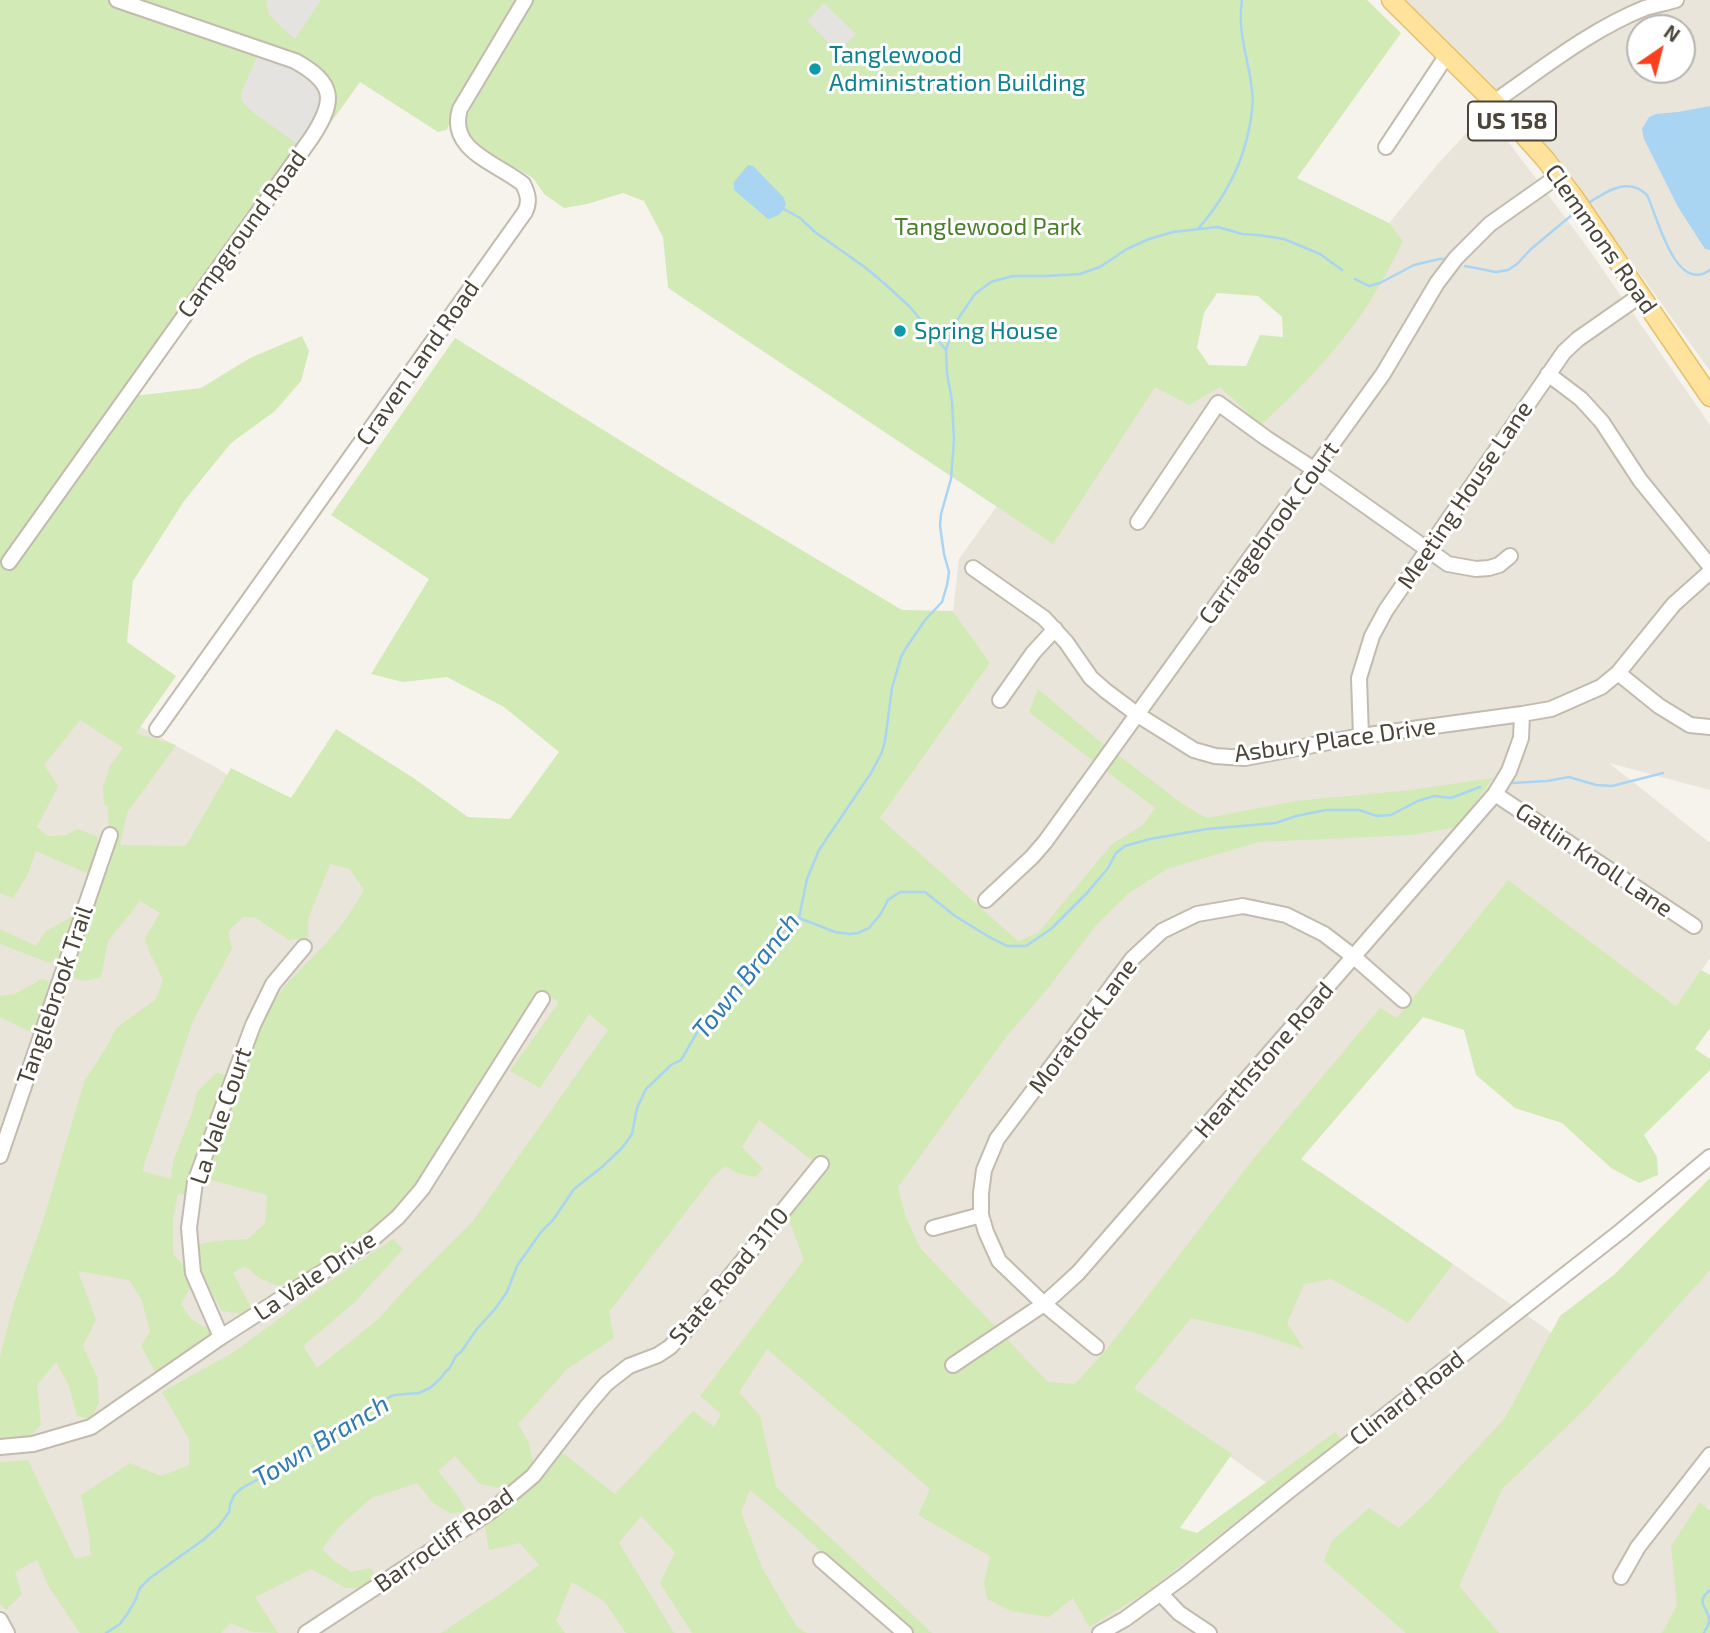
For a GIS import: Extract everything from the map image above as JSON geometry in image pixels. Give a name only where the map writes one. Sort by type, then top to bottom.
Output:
[{"type":"main road","name":"Clemmons Road","points":[[1391,0],[1523,133],[1558,176],[1710,397]]},
{"type":"street","name":"Campground Road","points":[[9,562],[311,138],[325,114],[328,103],[328,94],[319,76],[295,61],[117,0]]},
{"type":"street","name":"Craven Land Road","points":[[158,729],[525,212],[528,200],[523,184],[469,147],[461,137],[457,125],[460,108],[525,0]]},
{"type":"street","points":[[1493,102],[1642,4],[1676,0]]},
{"type":"street","points":[[1386,147],[1447,55]]},
{"type":"street","name":"Carriagebrook Court","points":[[986,900],[1045,842],[1138,715],[1383,374],[1437,283],[1490,224],[1558,176]]},
{"type":"street","name":"Meeting House Lane","points":[[1361,736],[1359,678],[1372,636],[1386,610],[1564,352],[1578,339],[1641,295]]},
{"type":"street","points":[[1548,373],[1581,399],[1602,422],[1640,480],[1710,566]]},
{"type":"street","points":[[1138,522],[1218,402],[1448,564],[1475,569],[1489,568],[1499,565],[1510,556]]},
{"type":"street","name":"Asbury Place Drive","points":[[972,568],[1031,608],[1055,629],[1091,678],[1138,715],[1194,750],[1215,756],[1245,758],[1361,736],[1552,709],[1601,687],[1618,673],[1674,604],[1710,572]]},
{"type":"street","points":[[1000,700],[1033,653],[1055,629]]},
{"type":"street","points":[[1618,673],[1659,706],[1690,725],[1710,727]]},
{"type":"street","name":"Hearthstone Road","points":[[953,1364],[1044,1304],[1078,1273],[1495,794],[1509,771],[1521,737],[1522,714]]},
{"type":"street","name":"Gatlin Knoll Lane","points":[[1495,794],[1694,926]]},
{"type":"street","name":"Tanglebrook Trail","points":[[0,1156],[110,835]]},
{"type":"street","name":"Moratock Lane","points":[[1096,1347],[1044,1304],[999,1261],[981,1215],[981,1193],[984,1170],[998,1139],[1133,958],[1162,931],[1197,914],[1243,906],[1286,915],[1324,934],[1403,1000]]},
{"type":"street","name":"La Vale Court","points":[[221,1338],[193,1273],[189,1228],[195,1182],[253,1025],[273,984],[304,947]]},
{"type":"street","name":"La Vale Drive","points":[[0,1447],[33,1444],[91,1427],[221,1338],[368,1243],[398,1217],[422,1189],[542,999]]},
{"type":"street","name":"Clinard Road","points":[[1100,1633],[1161,1594],[1621,1231],[1710,1157]]},
{"type":"street","name":"State Road 3110","points":[[568,1432],[606,1384],[629,1366],[659,1355],[690,1327],[821,1164]]},
{"type":"street","points":[[933,1228],[981,1215]]},
{"type":"street","name":"Barrocliff Road","points":[[306,1633],[491,1512],[533,1476],[568,1432]]},
{"type":"street","points":[[1621,1577],[1643,1540],[1710,1455]]},
{"type":"street","points":[[821,1560],[905,1633]]},
{"type":"street","points":[[1161,1594],[1179,1613],[1209,1633]]},
{"type":"street","points":[[0,1620],[7,1633]]},
{"type":"shaded area","points":[[268,0],[321,0],[295,39],[269,14],[266,3]]},
{"type":"shaded area","points":[[1401,0],[1710,0],[1710,371],[1563,167]]},
{"type":"shaded area","points":[[824,3],[856,34],[838,52],[807,21]]},
{"type":"shaded area","points":[[260,50],[295,61],[328,94],[304,149],[251,111],[241,100],[241,93]]},
{"type":"shaded area","points":[[1486,112],[1588,248],[1710,425],[1710,790],[1609,763],[1710,843],[1710,958],[1676,1006],[1527,897],[1264,1201],[1319,1171],[1545,1328],[1603,1373],[1710,1248],[1710,1633],[0,1633],[0,840],[84,696],[217,768],[488,942],[875,825],[990,663],[953,611],[959,559],[997,506],[1053,543],[1143,381],[1259,388],[1303,350],[1389,223]],"holes":[[[1113,1373],[1271,1486],[1109,1610]]]},
{"type":"green space","points":[[0,0],[522,0],[452,115],[447,130],[438,132],[360,82],[134,396],[201,388],[250,358],[302,336],[309,351],[301,381],[275,411],[231,443],[184,501],[133,581],[127,642],[176,676],[136,733],[176,745],[127,813],[120,845],[186,846],[231,768],[291,798],[336,729],[412,777],[468,817],[510,819],[559,752],[504,707],[447,677],[403,682],[371,674],[429,579],[331,515],[455,338],[676,475],[902,610],[953,611],[990,663],[880,818],[1018,941],[1038,933],[1112,844],[1143,825],[1155,808],[1029,712],[1038,689],[1097,739],[1184,805],[1207,818],[1296,801],[1410,790],[1493,778],[1457,827],[1412,835],[1259,842],[1167,869],[1129,893],[1098,923],[1006,1037],[898,1187],[905,1215],[920,1248],[1048,1382],[1075,1384],[1107,1349],[1250,1163],[1380,1008],[1397,1018],[1508,880],[1676,1006],[1701,970],[1710,975],[1710,1028],[1695,1049],[1710,1059],[1710,1070],[1644,1135],[1657,1157],[1658,1175],[1639,1183],[1611,1168],[1562,1123],[1515,1108],[1476,1075],[1464,1030],[1423,1017],[1301,1159],[1453,1264],[1408,1323],[1331,1279],[1304,1284],[1287,1323],[1304,1349],[1256,1333],[1191,1318],[1134,1388],[1232,1454],[1180,1528],[1197,1533],[1335,1432],[1341,1439],[1147,1592],[1089,1627],[1073,1598],[1049,1617],[1011,1611],[987,1599],[984,1583],[990,1556],[918,1515],[930,1489],[767,1349],[739,1392],[760,1416],[776,1487],[932,1633],[910,1633],[750,1490],[741,1512],[762,1568],[797,1627],[807,1633],[692,1633],[660,1583],[675,1552],[641,1516],[619,1543],[674,1633],[626,1633],[604,1601],[572,1582],[556,1621],[565,1633],[441,1633],[539,1565],[520,1543],[489,1550],[485,1527],[560,1451],[615,1494],[693,1411],[714,1427],[721,1414],[700,1396],[804,1260],[788,1217],[826,1171],[759,1120],[742,1147],[763,1168],[756,1177],[740,1174],[725,1166],[712,1178],[609,1312],[614,1338],[567,1369],[518,1424],[529,1443],[534,1468],[503,1489],[480,1484],[455,1456],[438,1471],[467,1512],[450,1513],[433,1503],[417,1483],[371,1498],[339,1527],[322,1549],[351,1572],[370,1568],[375,1574],[365,1588],[346,1588],[311,1569],[255,1597],[278,1633],[253,1632],[230,1623],[221,1633],[80,1633],[49,1587],[37,1560],[15,1572],[22,1594],[6,1610],[0,1604],[0,1462],[28,1460],[75,1559],[91,1555],[81,1495],[130,1463],[161,1476],[189,1465],[189,1439],[162,1392],[234,1352],[326,1284],[393,1239],[403,1249],[354,1303],[303,1346],[317,1368],[377,1320],[473,1221],[608,1030],[589,1014],[540,1088],[510,1071],[559,1002],[542,992],[432,1166],[393,1213],[363,1239],[295,1282],[278,1286],[259,1278],[245,1266],[233,1273],[251,1307],[242,1314],[222,1311],[202,1275],[195,1245],[248,1239],[265,1223],[267,1195],[207,1179],[234,1094],[249,1052],[274,1002],[287,984],[338,930],[364,890],[350,869],[330,864],[308,919],[308,938],[289,940],[254,917],[243,917],[228,932],[232,949],[193,1021],[142,1171],[171,1179],[173,1162],[198,1091],[216,1073],[229,1075],[190,1195],[178,1194],[173,1218],[173,1254],[188,1270],[191,1287],[181,1304],[191,1319],[213,1332],[189,1356],[158,1376],[141,1346],[150,1331],[142,1301],[129,1280],[78,1271],[96,1320],[83,1346],[97,1377],[99,1403],[91,1419],[77,1416],[69,1386],[56,1362],[37,1385],[41,1425],[24,1442],[0,1441],[0,1356],[14,1303],[43,1221],[84,1082],[116,1028],[155,1000],[163,981],[145,938],[160,913],[140,901],[108,941],[101,977],[85,981],[69,977],[92,899],[110,866],[108,807],[104,804],[103,787],[110,766],[123,748],[80,720],[44,765],[58,786],[37,827],[48,836],[66,835],[78,829],[98,837],[89,874],[36,851],[28,874],[13,898],[0,893]]},
{"type":"green space","name":"Tanglewood Park","points":[[532,0],[1367,0],[1401,33],[1297,178],[1389,223],[1403,241],[1372,298],[1348,333],[1306,381],[1261,425],[1220,387],[1189,405],[1155,387],[1053,544],[671,290],[668,287],[663,237],[644,201],[623,193],[564,208],[544,194],[533,178],[470,141],[464,132],[477,93]],"holes":[[[1217,293],[1258,296],[1282,317],[1283,337],[1260,335],[1246,366],[1209,365],[1197,348],[1204,313]]]},
{"type":"green space","points":[[75,915],[61,955],[50,963],[0,944],[0,929],[36,946],[46,931]]},
{"type":"green space","points":[[42,979],[54,984],[33,1033],[0,1017],[0,996],[15,994]]},
{"type":"green space","points":[[1710,1178],[1710,1270],[1588,1406],[1502,1489],[1459,1586],[1499,1633],[1406,1633],[1324,1561],[1332,1541],[1369,1508],[1399,1528],[1430,1499],[1505,1418],[1560,1316],[1615,1274]]},
{"type":"green space","points":[[1700,1502],[1710,1511],[1710,1633],[1662,1633],[1677,1605],[1671,1546]]},
{"type":"water","points":[[1710,106],[1710,250],[1705,249],[1678,207],[1644,139],[1642,129],[1649,117],[1656,114]]},
{"type":"water","points":[[748,165],[753,166],[784,198],[785,207],[777,216],[768,219],[734,190],[734,182]]},
{"type":"waterway","points":[[1198,229],[1232,180],[1243,153],[1250,124],[1253,95],[1242,35],[1242,0]]},
{"type":"waterway","points":[[1587,204],[1624,186],[1640,189],[1647,195],[1677,263],[1687,272],[1698,275],[1710,270]]},
{"type":"waterway","points":[[784,209],[800,218],[885,284],[909,306],[946,350]]},
{"type":"waterway","points":[[1465,266],[1496,272],[1508,270],[1573,214]]},
{"type":"waterway","name":"Town Branch","points":[[106,1633],[120,1624],[140,1588],[150,1578],[219,1526],[229,1512],[234,1495],[242,1488],[295,1459],[370,1407],[394,1395],[419,1393],[440,1379],[507,1292],[517,1266],[574,1189],[602,1167],[632,1134],[637,1108],[646,1089],[671,1065],[681,1060],[702,1024],[725,1007],[772,943],[799,918],[807,879],[819,850],[871,773],[882,752],[892,688],[901,657],[925,620],[942,602],[947,585],[949,572],[940,526],[951,479],[954,440],[946,350],[954,325],[975,294],[991,282],[1013,276],[1080,274],[1100,267],[1127,249],[1149,239],[1173,232],[1218,227],[1242,234],[1284,239],[1320,254],[1342,270]]},
{"type":"waterway","points":[[1355,279],[1369,286],[1414,265],[1445,259]]},
{"type":"waterway","points":[[1512,783],[1569,777],[1596,785],[1612,786],[1663,773]]},
{"type":"waterway","points":[[799,918],[835,932],[858,933],[869,928],[888,900],[900,892],[925,892],[955,916],[991,938],[1007,946],[1026,946],[1051,929],[1087,893],[1108,868],[1116,853],[1125,846],[1207,829],[1276,823],[1326,810],[1359,810],[1377,816],[1391,815],[1418,801],[1434,796],[1451,798],[1480,787]]},
{"type":"waterway","points":[[1704,1633],[1709,1617],[1702,1602],[1710,1590]]},
{"type":"place","name":"Tanglewood Administration Building","points":[[815,69]]},
{"type":"place","name":"Spring House","points":[[900,331]]}]
